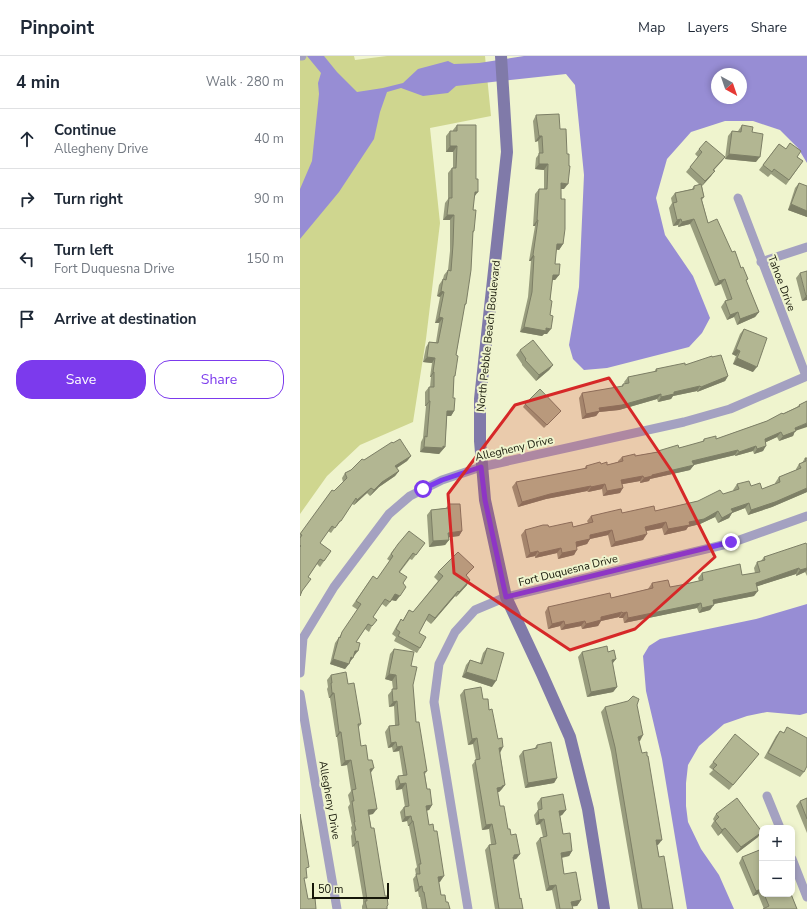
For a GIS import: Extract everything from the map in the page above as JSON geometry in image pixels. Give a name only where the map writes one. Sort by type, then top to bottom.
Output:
[{"type":"street","name":"North Pebble Beach Boulevard","points":[[501,56],[507,152],[480,399],[481,467],[485,500],[506,597],[570,737],[588,809],[604,909]]},
{"type":"street","name":"Tahoe Drive","points":[[738,198],[761,262],[806,376]]},
{"type":"street","points":[[761,262],[807,247]]},
{"type":"street","name":"Allegheny Drive","points":[[300,673],[303,638],[334,587],[389,514],[399,504],[423,489],[442,480],[481,467],[684,422],[730,409],[806,376]]},
{"type":"street","name":"Fort Duquesna Drive","points":[[468,909],[434,702],[439,664],[455,632],[475,610],[506,597],[731,542],[807,516]]},
{"type":"street","name":"Allegheny Drive","points":[[300,694],[336,909]]},
{"type":"street","points":[[767,796],[779,825]]},
{"type":"street","points":[[793,861],[807,896]]},
{"type":"highlighted area","points":[[609,378],[673,473],[715,557],[635,629],[570,650],[454,573],[448,494],[515,405]]},
{"type":"green space","points":[[300,56],[354,56],[355,60],[387,56],[485,56],[491,116],[430,128],[440,223],[426,339],[413,422],[360,445],[327,476],[300,514]]},
{"type":"shaded area","points":[[307,56],[324,56],[337,72],[357,92],[403,83],[418,69],[448,61],[454,64],[479,63],[524,56],[807,56],[807,163],[798,148],[780,130],[753,121],[725,121],[691,132],[667,159],[656,198],[665,235],[693,276],[710,318],[702,333],[689,347],[607,368],[584,370],[573,359],[569,345],[579,287],[584,175],[575,85],[566,74],[456,86],[448,93],[423,96],[401,88],[387,92],[380,112],[374,139],[339,192],[300,239],[300,189],[312,161],[319,94],[318,83],[321,73]]},
{"type":"shaded area","points":[[807,604],[807,713],[800,715],[767,712],[747,716],[724,724],[699,746],[688,765],[686,806],[688,822],[701,849],[719,875],[734,909],[687,909],[662,759],[646,691],[643,656],[649,646],[660,639],[756,619]]},
{"type":"building","points":[[559,114],[560,129],[566,129],[567,154],[569,154],[570,166],[568,184],[561,183],[561,199],[565,199],[565,229],[563,244],[557,244],[555,264],[560,264],[559,275],[553,275],[550,315],[553,316],[551,329],[546,328],[546,331],[524,327],[532,292],[533,255],[538,220],[539,189],[547,189],[548,164],[539,164],[539,153],[543,153],[542,136],[539,136],[536,115]]},
{"type":"building","points":[[457,125],[476,125],[476,179],[478,179],[478,192],[475,192],[473,210],[476,210],[473,231],[471,270],[456,355],[458,356],[454,376],[454,411],[447,411],[445,447],[424,447],[425,436],[427,437],[430,401],[429,387],[434,387],[433,372],[435,358],[427,357],[429,342],[438,343],[443,318],[439,317],[444,292],[441,291],[443,279],[446,280],[448,270],[451,271],[454,215],[447,215],[449,198],[452,198],[452,168],[456,168],[457,146],[450,146],[450,131],[457,131]]},
{"type":"building","points":[[742,125],[753,127],[752,132],[763,134],[760,157],[729,154],[732,131],[741,132]]},
{"type":"building","points":[[706,141],[725,157],[713,170],[715,171],[705,181],[690,167],[702,152],[699,149]]},
{"type":"building","points":[[790,143],[801,151],[797,157],[803,161],[789,180],[774,169],[772,172],[763,165],[779,144],[786,149]]},
{"type":"building","points":[[799,183],[807,186],[807,211],[791,204]]},
{"type":"building","points":[[701,184],[704,197],[701,198],[708,223],[717,219],[732,252],[735,251],[741,268],[743,267],[748,279],[746,280],[759,312],[740,319],[738,312],[730,315],[725,301],[732,299],[725,279],[719,281],[694,219],[682,222],[681,219],[677,220],[673,203],[677,202],[675,193],[694,189],[694,186]]},
{"type":"building","points":[[807,271],[807,295],[806,296],[800,273]]},
{"type":"building","points":[[744,329],[767,338],[757,367],[737,358],[740,351],[736,349]]},
{"type":"building","points":[[533,340],[553,365],[539,375],[525,360],[526,359],[520,350]]},
{"type":"building","points":[[721,355],[728,376],[701,387],[674,392],[674,394],[661,397],[661,394],[622,405],[599,408],[600,411],[586,414],[582,393],[623,386],[623,384],[629,383],[628,377],[657,371],[656,369],[685,363],[685,365],[712,356]]},
{"type":"building","points":[[540,389],[561,411],[547,425],[525,404]]},
{"type":"building","points":[[807,401],[807,423],[795,428],[796,431],[783,436],[781,432],[765,439],[766,446],[757,449],[756,446],[739,452],[738,450],[692,461],[694,465],[644,478],[643,476],[621,480],[623,488],[607,491],[605,484],[550,494],[522,502],[516,482],[587,468],[586,466],[600,462],[601,464],[607,462],[607,465],[623,461],[622,457],[658,452],[678,445],[679,448],[716,436],[716,439],[767,421],[800,406],[799,405]]},
{"type":"building","points":[[400,439],[411,456],[395,466],[399,471],[382,482],[374,490],[371,488],[357,500],[356,498],[335,528],[332,526],[320,543],[331,551],[324,561],[320,559],[308,577],[311,579],[300,596],[300,538],[302,535],[300,534],[332,490],[334,491],[347,478],[345,473],[351,470],[362,459],[364,460],[392,442],[393,443]]},
{"type":"building","points":[[805,458],[807,458],[807,488],[775,502],[751,510],[749,503],[731,509],[733,512],[722,518],[718,511],[704,519],[689,522],[690,525],[668,529],[666,522],[645,527],[647,534],[615,542],[612,530],[590,535],[590,539],[576,542],[577,550],[562,553],[561,548],[539,553],[538,551],[530,553],[525,530],[543,525],[548,525],[549,527],[572,522],[573,527],[593,522],[591,516],[621,509],[622,513],[654,506],[655,511],[698,501],[720,490],[723,494],[739,489],[737,484],[749,481],[751,486],[760,483],[762,489],[780,482],[779,477],[801,468],[799,464],[806,461]]},
{"type":"building","points":[[449,504],[460,504],[462,531],[448,533],[449,540],[433,541],[431,510],[449,508]]},
{"type":"building","points":[[409,531],[425,543],[416,555],[413,553],[399,572],[407,577],[403,583],[406,587],[400,596],[395,594],[390,602],[385,599],[373,617],[377,620],[372,626],[368,624],[356,642],[360,643],[358,651],[355,651],[349,664],[333,659],[339,637],[340,638],[342,632],[361,604],[356,601],[373,576],[377,579],[393,556],[391,554]]},
{"type":"building","points":[[806,543],[807,568],[800,570],[799,568],[756,583],[758,591],[713,600],[714,605],[702,608],[701,603],[628,618],[627,612],[622,612],[601,617],[601,620],[586,624],[585,621],[565,625],[564,621],[552,624],[548,607],[610,593],[611,598],[653,588],[652,583],[668,580],[670,587],[681,585],[703,580],[702,573],[740,564],[742,575],[760,572],[757,562],[765,560],[764,557]]},
{"type":"building","points":[[458,552],[474,567],[466,575],[470,580],[459,592],[458,591],[435,618],[429,614],[419,633],[426,637],[420,648],[398,636],[400,632],[396,629],[401,619],[403,621],[409,610],[413,612],[443,576],[438,572]]},
{"type":"building","points":[[607,646],[608,652],[614,650],[616,659],[612,660],[617,687],[591,692],[582,652]]},
{"type":"building","points":[[487,648],[504,653],[496,681],[466,672],[470,660],[482,664]]},
{"type":"building","points":[[394,649],[414,652],[411,666],[417,667],[413,685],[416,722],[419,722],[427,771],[424,772],[427,789],[430,789],[432,805],[426,806],[429,825],[433,824],[434,831],[437,831],[444,876],[438,877],[441,895],[445,895],[446,902],[448,902],[450,909],[427,909],[424,892],[422,886],[419,887],[416,874],[420,874],[419,864],[421,864],[413,821],[411,816],[405,817],[404,807],[409,806],[406,783],[400,784],[398,776],[407,775],[402,746],[397,747],[396,742],[391,743],[389,726],[399,725],[397,701],[393,702],[392,689],[397,689],[396,675],[389,674]]},
{"type":"building","points":[[346,672],[348,684],[354,683],[361,724],[358,724],[361,746],[366,745],[368,760],[372,760],[374,768],[370,769],[377,809],[368,810],[371,828],[374,828],[385,896],[387,896],[387,909],[367,909],[365,901],[367,901],[358,841],[356,842],[354,831],[356,830],[352,790],[356,789],[351,760],[345,761],[331,683],[331,675]]},
{"type":"building","points":[[481,687],[483,699],[488,699],[489,710],[492,709],[498,739],[502,738],[503,747],[499,748],[505,785],[497,788],[500,806],[504,806],[508,829],[510,829],[511,835],[516,834],[520,854],[514,855],[513,857],[523,909],[499,909],[489,845],[496,844],[492,824],[486,825],[475,760],[480,759],[477,738],[472,739],[464,690]]},
{"type":"building","points":[[633,696],[639,699],[637,705],[643,735],[638,737],[642,753],[647,752],[648,756],[662,840],[656,840],[659,857],[664,856],[673,909],[642,909],[615,747],[605,707],[628,701]]},
{"type":"building","points":[[787,727],[807,738],[807,766],[804,772],[768,753],[780,731],[784,733]]},
{"type":"building","points":[[735,734],[759,754],[733,785],[713,769],[717,765],[713,762]]},
{"type":"building","points":[[551,742],[557,778],[528,783],[523,751],[537,748],[537,745]]},
{"type":"building","points":[[563,794],[566,810],[559,811],[563,834],[570,833],[572,851],[561,853],[564,874],[576,872],[581,900],[571,902],[573,909],[560,909],[556,885],[549,886],[540,838],[547,836],[544,819],[539,820],[538,810],[542,809],[541,798]]},
{"type":"building","points":[[737,798],[759,828],[759,834],[741,847],[725,828],[722,830],[715,821],[719,817],[716,814]]},
{"type":"building","points":[[807,798],[807,819],[800,801]]},
{"type":"building","points":[[300,814],[309,867],[306,868],[307,878],[304,878],[308,899],[315,898],[316,909],[300,909]]},
{"type":"building","points":[[759,850],[759,890],[756,891],[742,857]]},
{"type":"building","points":[[765,897],[792,897],[797,909],[763,909],[769,906]]},
{"type":"route","points":[[423,489],[442,480],[481,467],[485,500],[506,597],[731,542]]}]
